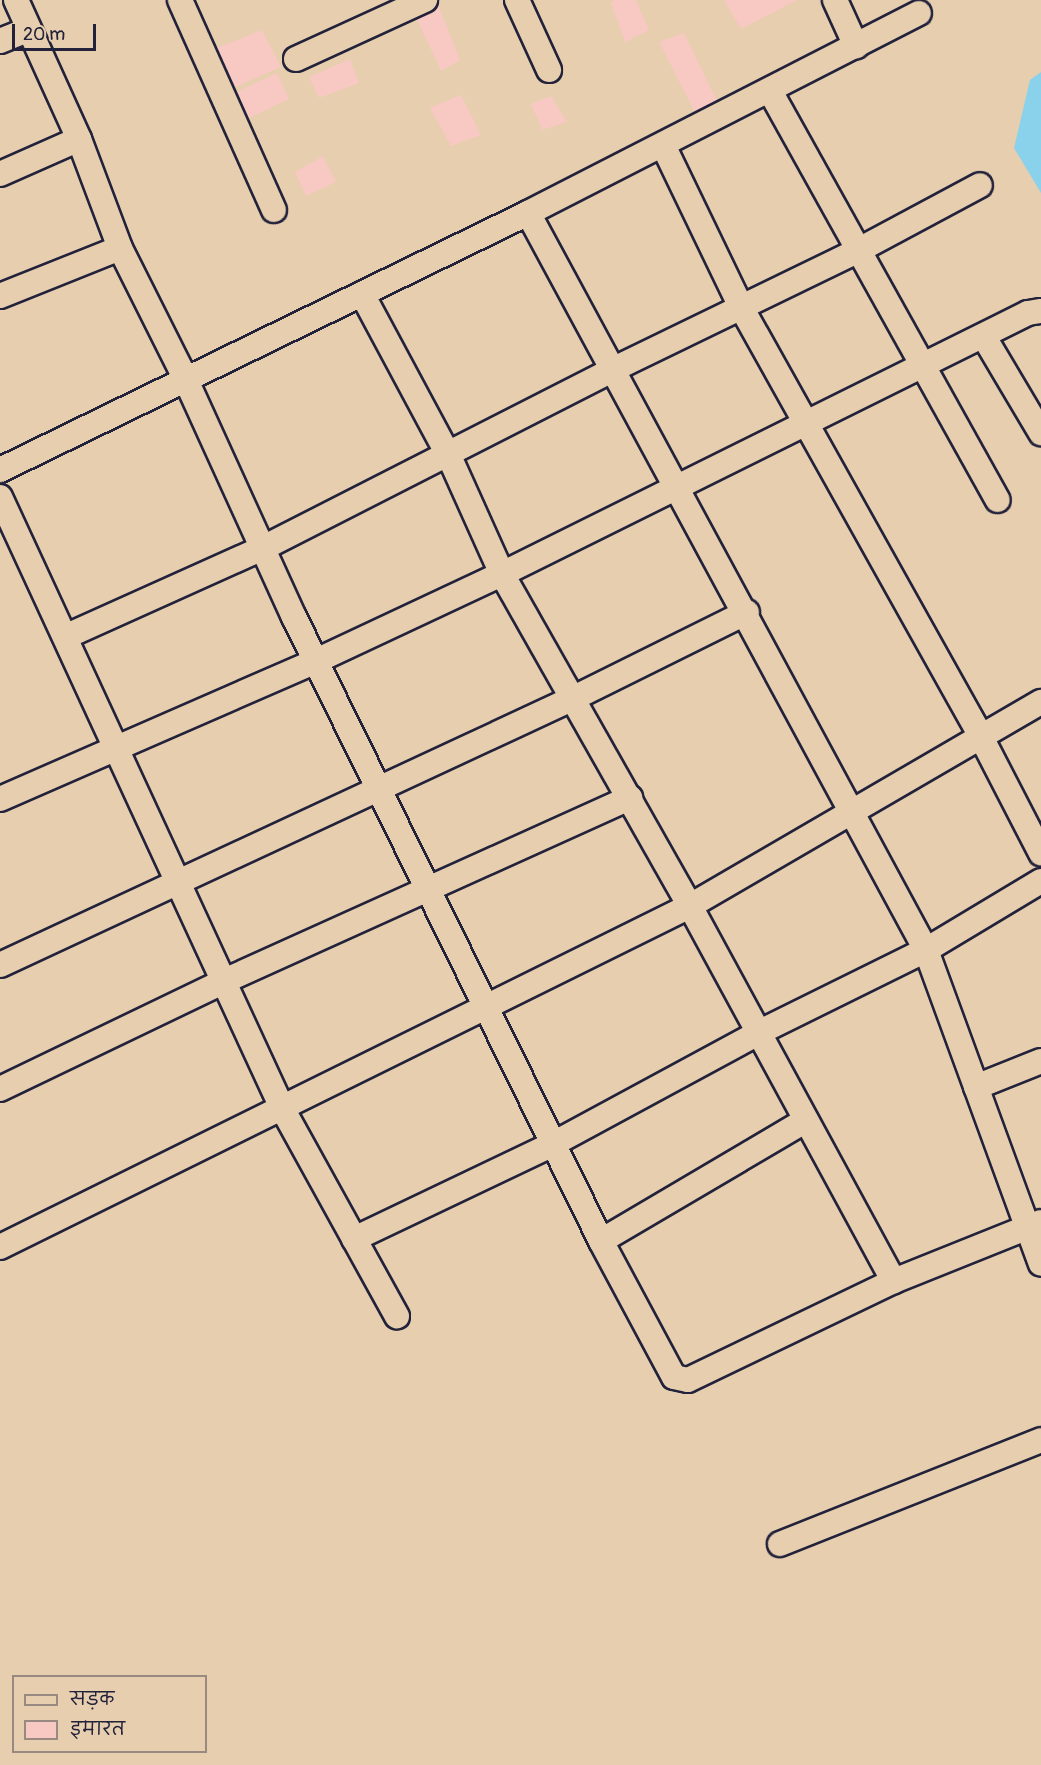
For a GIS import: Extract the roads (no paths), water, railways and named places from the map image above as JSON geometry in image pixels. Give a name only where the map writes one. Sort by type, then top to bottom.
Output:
[{"type":"street","points":[[16,0],[79,139],[120,248],[185,378],[316,661],[601,1241],[674,1377],[680,1381],[894,1281],[1034,1224]]},
{"type":"street","points":[[180,0],[274,210]]},
{"type":"street","points":[[296,58],[425,0]]},
{"type":"street","points":[[517,0],[549,70]]},
{"type":"street","points":[[835,0],[856,46]]},
{"type":"street","points":[[0,470],[528,213],[919,13]]},
{"type":"street","points":[[0,41],[29,28]]},
{"type":"street","points":[[770,91],[998,500]]},
{"type":"street","points":[[0,174],[79,139]]},
{"type":"street","points":[[663,145],[741,307],[981,737],[1041,853]]},
{"type":"street","points":[[67,636],[263,548],[449,456],[614,369],[859,250],[980,186]]},
{"type":"street","points":[[528,213],[747,612],[926,950],[976,1088],[1034,1224],[1041,1264]]},
{"type":"street","points":[[0,296],[120,248]]},
{"type":"street","points":[[362,294],[449,456],[502,574],[690,906],[894,1281]]},
{"type":"street","points":[[0,799],[316,661],[502,574],[984,338],[1028,313],[1041,311]]},
{"type":"street","points":[[984,338],[1041,433]]},
{"type":"street","points":[[0,497],[67,636],[113,750],[179,883],[222,982],[282,1108],[397,1316]]},
{"type":"street","points":[[0,965],[574,698],[747,612]]},
{"type":"street","points":[[0,1247],[690,906],[1041,702]]},
{"type":"street","points":[[0,1089],[222,982],[630,798]]},
{"type":"street","points":[[354,1239],[553,1143],[758,1033],[926,950],[1041,881]]},
{"type":"street","points":[[976,1088],[1041,1062]]},
{"type":"street","points":[[601,1241],[805,1121]]},
{"type":"street","points":[[780,1544],[1041,1440]]},
{"type":"water","points":[[1041,72],[1041,193],[1014,148],[1030,80]]}]
